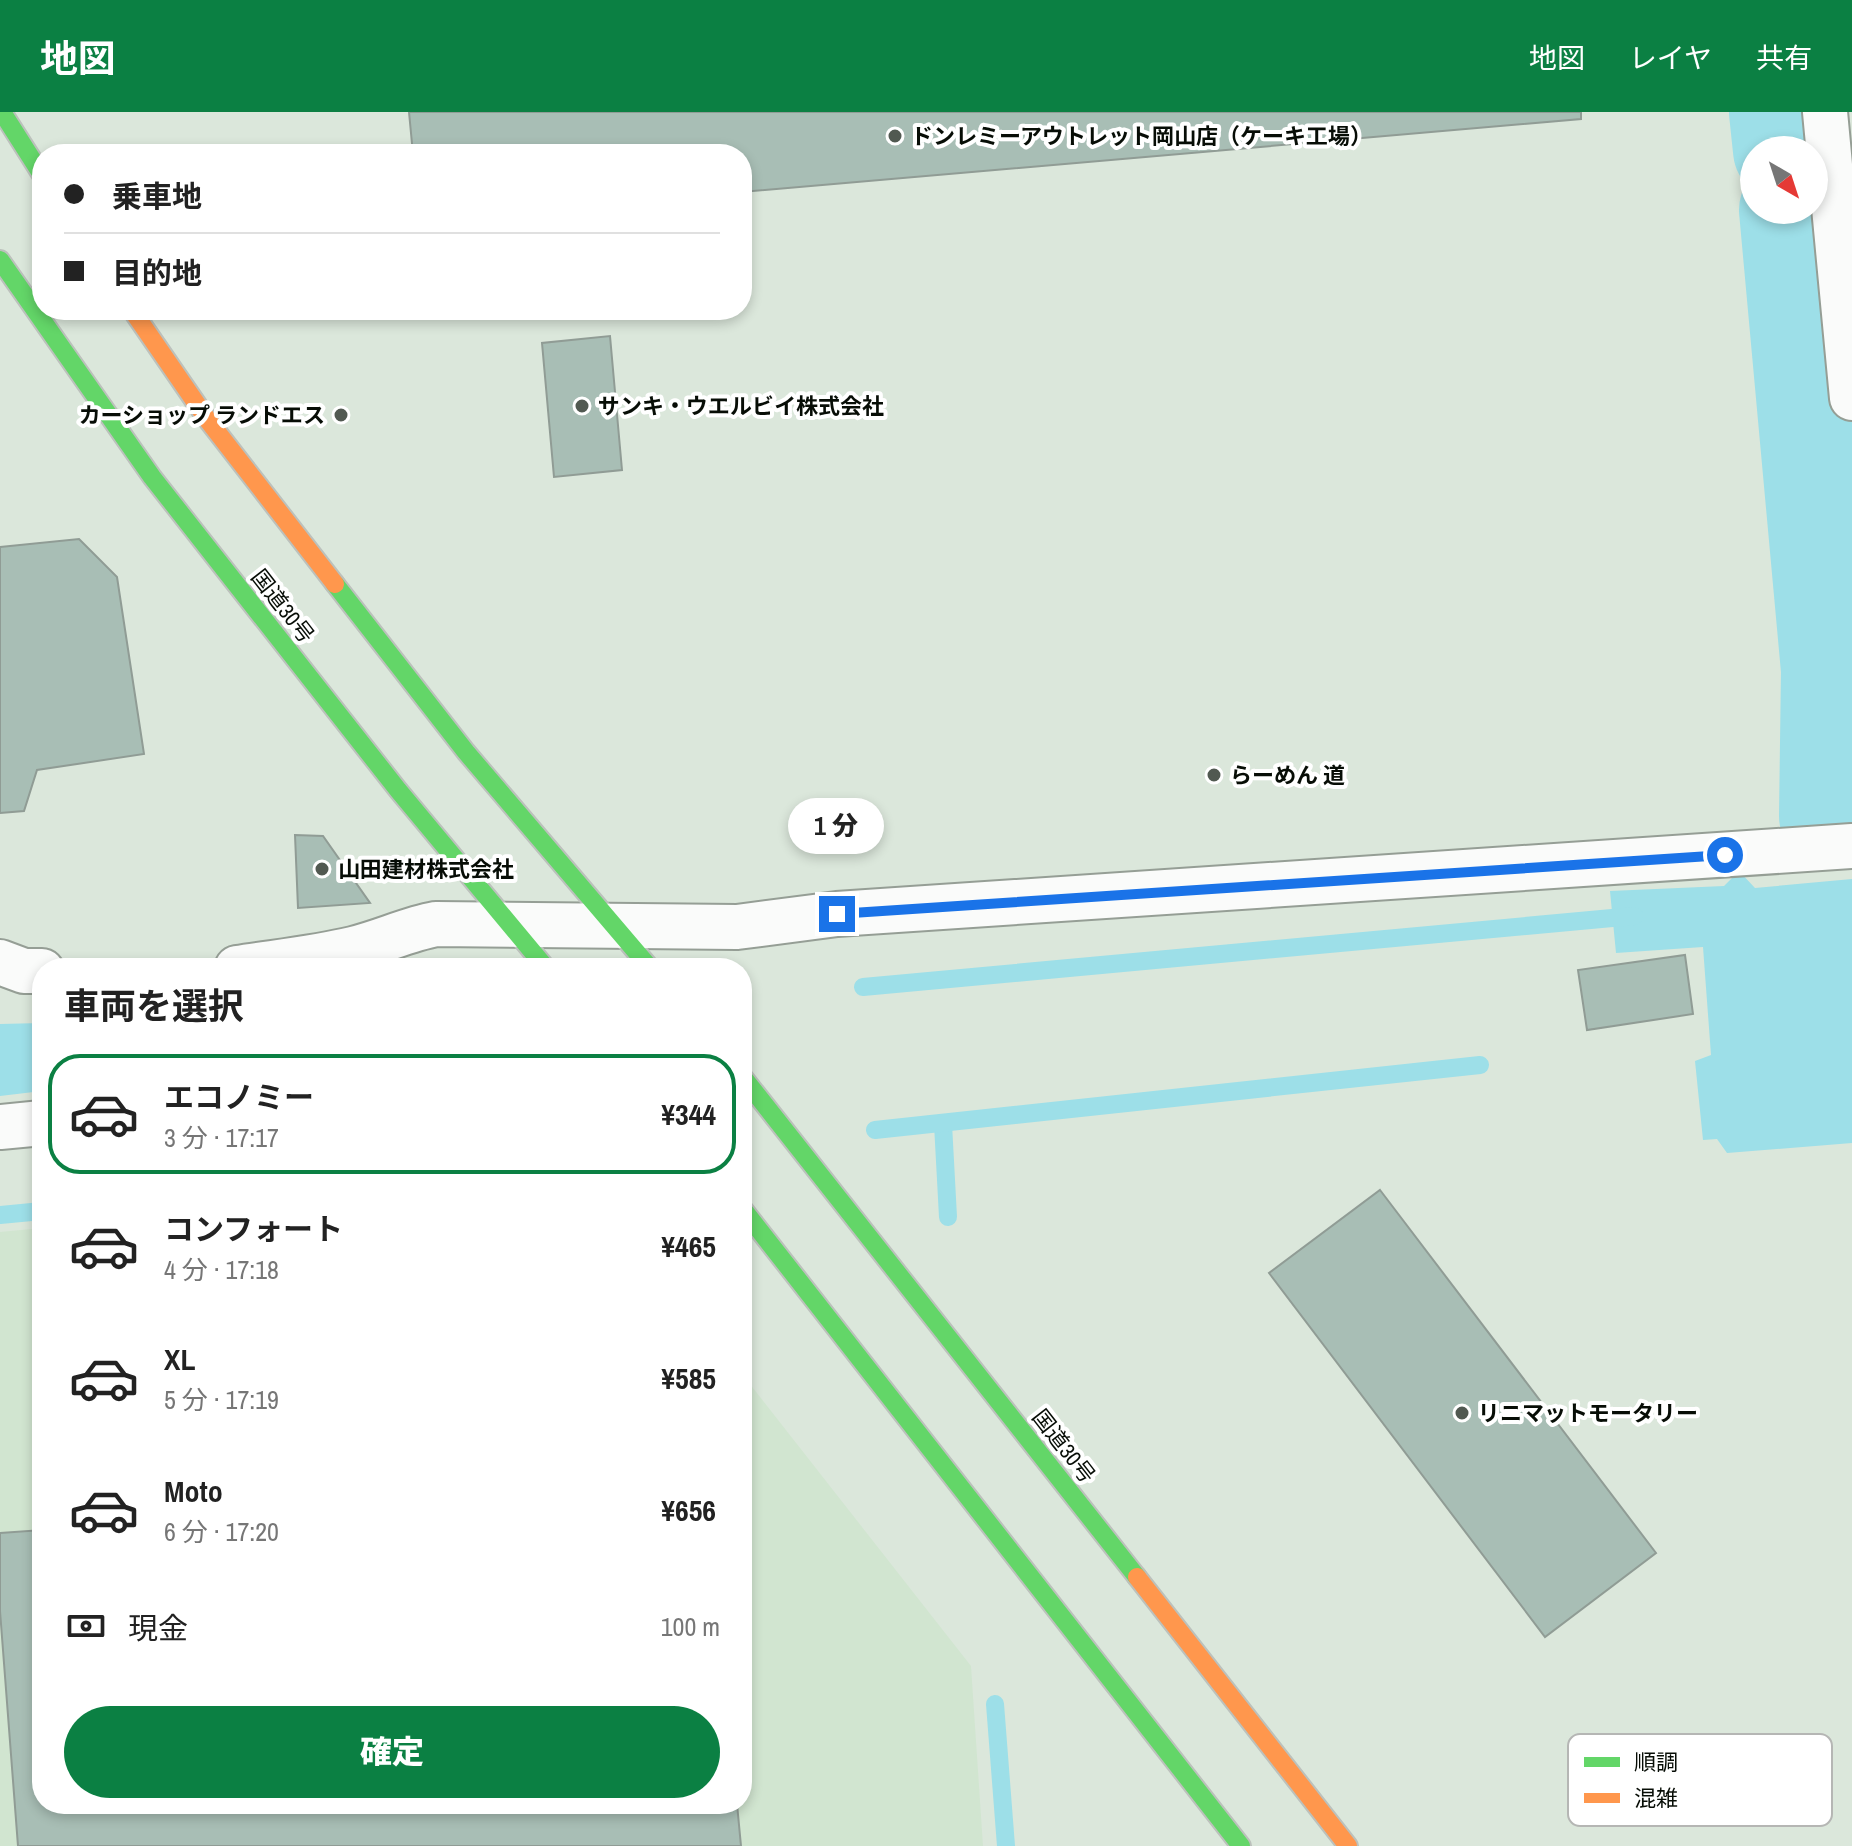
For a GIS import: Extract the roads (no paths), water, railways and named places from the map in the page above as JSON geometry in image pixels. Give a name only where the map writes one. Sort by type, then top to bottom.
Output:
[{"type":"highway","points":[[2,112],[32,159]]},
{"type":"highway","name":"国道30号","points":[[0,260],[32,306]]},
{"type":"highway","name":"国道30号","points":[[42,320],[152,477],[398,790],[538,958]]},
{"type":"highway","points":[[139,320],[207,419],[466,752],[641,958]]},
{"type":"highway","name":"国道30号","points":[[752,1088],[1348,1846]]},
{"type":"highway","points":[[752,1221],[1241,1846]]},
{"type":"street","points":[[1825,112],[1845,254],[1852,398]]},
{"type":"street","points":[[299,958],[349,950],[436,924],[737,927],[837,914],[1852,846]]},
{"type":"street","points":[[0,962],[32,971]]},
{"type":"street","points":[[0,1127],[32,1124]]},
{"type":"water","points":[[1739,871],[1755,888],[1852,879],[1852,1143],[1727,1153],[1717,1139],[1703,1140],[1695,1061],[1711,1055],[1703,947],[1616,953],[1610,891],[1724,886]]},
{"type":"water","points":[[32,1023],[32,1092],[0,1096],[0,1024]]},
{"type":"waterway","points":[[1781,112],[1784,136]]},
{"type":"waterway","points":[[1792,224],[1833,670],[1831,816]]},
{"type":"waterway","points":[[1793,805],[1832,736]]},
{"type":"waterway","points":[[863,987],[1634,916]]},
{"type":"waterway","points":[[875,1130],[1480,1065]]},
{"type":"waterway","points":[[943,1124],[948,1217]]},
{"type":"waterway","points":[[0,1215],[32,1212]]},
{"type":"waterway","points":[[995,1704],[1006,1846]]},
{"type":"place","name":"ドンレミーアウトレット岡山店（ケーキ工場）","points":[[895,136]]},
{"type":"place","name":"サンキ・ウエルビイ株式会社","points":[[582,406]]},
{"type":"place","name":"カーショップ ランドエス","points":[[341,415]]},
{"type":"place","name":"らーめん 道","points":[[1214,775]]},
{"type":"place","name":"山田建材株式会社","points":[[322,869]]},
{"type":"place","name":"リニマットモータリー","points":[[1462,1413]]}]
